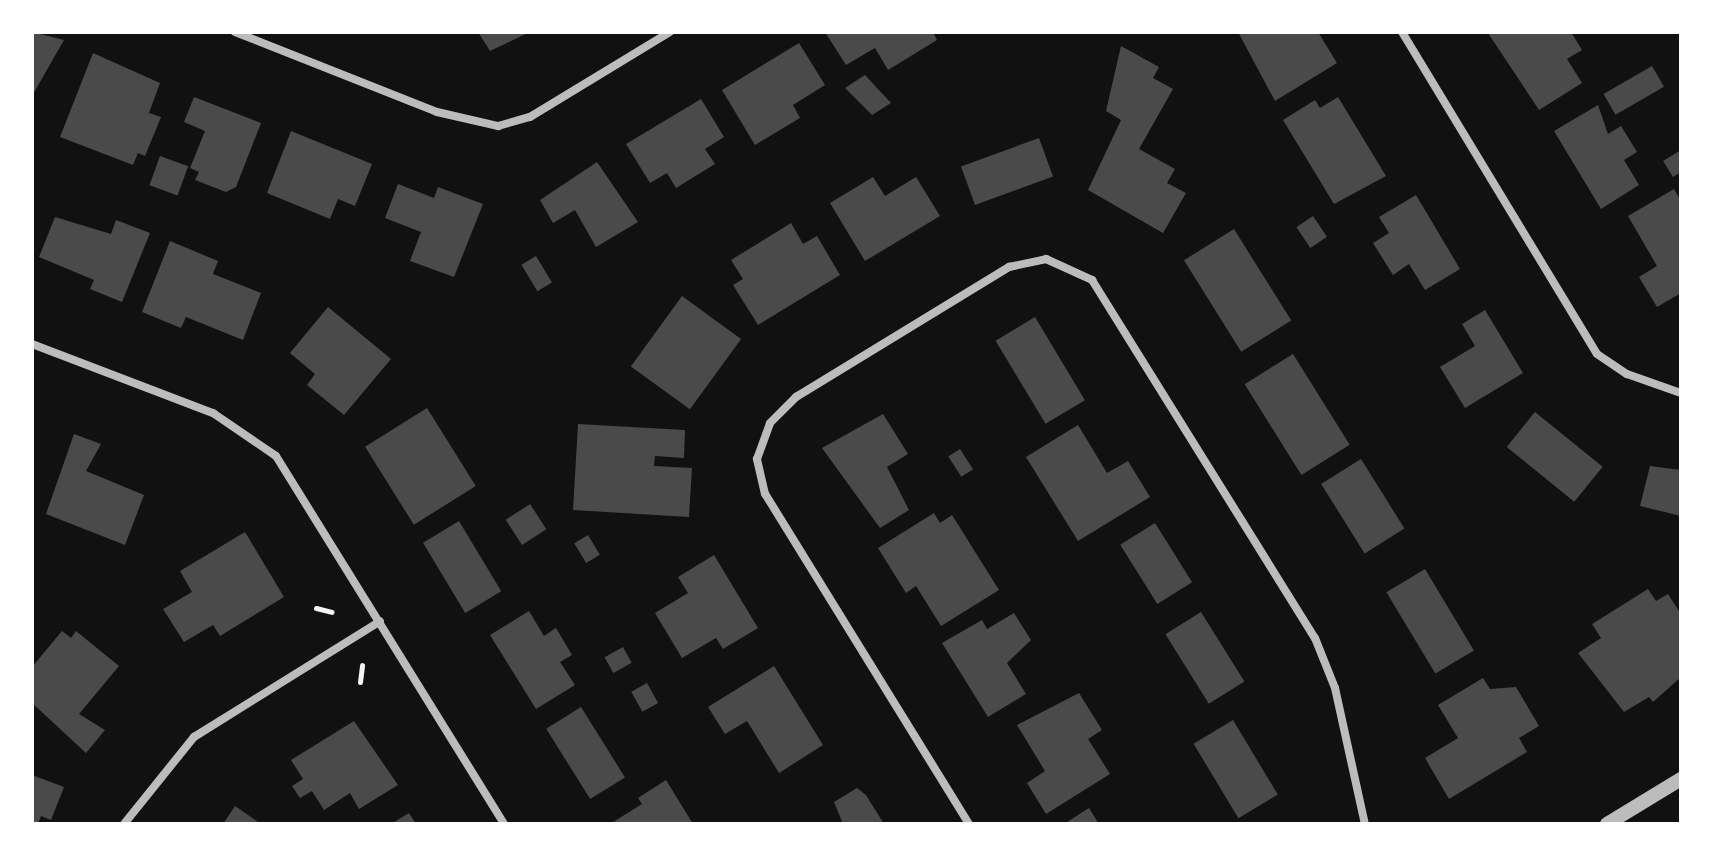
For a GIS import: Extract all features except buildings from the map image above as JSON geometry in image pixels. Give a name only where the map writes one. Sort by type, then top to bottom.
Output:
[{"type":"street","points":[[235,32],[488,126],[530,117],[670,32]]},
{"type":"street","points":[[1402,32],[1597,354],[1627,374],[1681,393]]},
{"type":"street","points":[[969,824],[765,494],[757,472],[760,444],[796,397],[1009,267],[1057,259],[1092,280],[1319,646],[1365,824]]},
{"type":"street","points":[[32,344],[257,437],[299,485],[504,824]]},
{"type":"street","points":[[124,824],[163,768],[210,725],[380,621]]},
{"type":"street","points":[[1607,824],[1681,779]]},
{"type":"path","points":[[316,608],[332,612]]},
{"type":"path","points":[[360,682],[362,665]]}]
